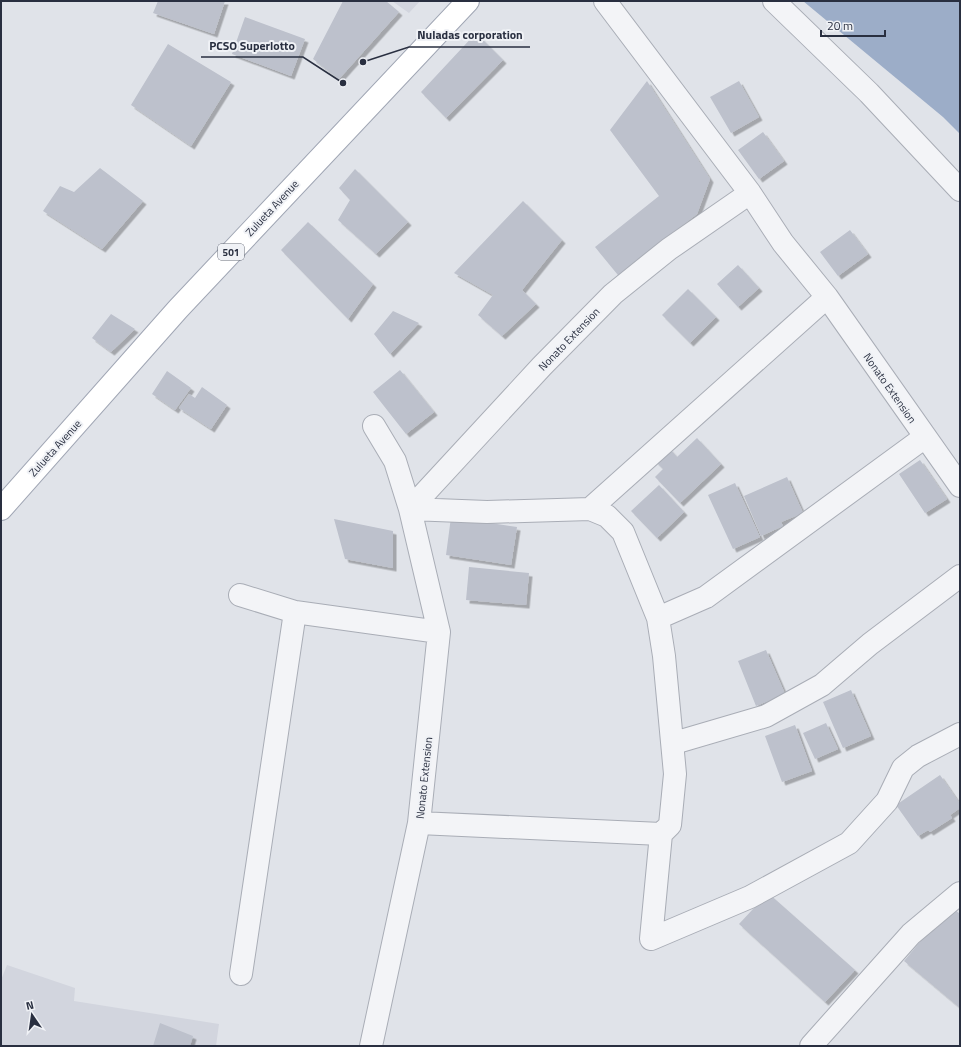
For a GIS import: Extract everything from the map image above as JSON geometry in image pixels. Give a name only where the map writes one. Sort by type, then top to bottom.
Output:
[{"type":"main road","name":"Zulueta Avenue","points":[[1,509],[178,309],[468,1]]},
{"type":"street","name":"Nonato Extension","points":[[605,1],[750,193],[783,243],[827,297],[960,486]]},
{"type":"street","points":[[774,1],[869,93],[960,190]]},
{"type":"street","name":"Nonato Extension","points":[[410,509],[542,366],[613,294],[669,249],[750,193]]},
{"type":"street","points":[[590,509],[827,297]]},
{"type":"street","name":"Nonato Extension","points":[[371,1046],[419,823],[440,632],[410,509],[395,461],[374,426]]},
{"type":"street","points":[[658,618],[706,597],[925,437]]},
{"type":"street","points":[[410,509],[487,512],[590,509],[607,516],[623,532],[658,618],[674,743],[676,774],[670,824],[661,834],[651,939],[750,897],[849,843],[887,801],[903,768],[918,756],[960,734]]},
{"type":"street","points":[[674,743],[766,716],[822,685],[870,644],[960,576]]},
{"type":"street","points":[[240,595],[295,612],[440,632]]},
{"type":"street","points":[[241,974],[295,612]]},
{"type":"street","points":[[419,823],[661,834]]},
{"type":"street","points":[[810,1046],[911,934],[960,893]]},
{"type":"shaded area","points":[[392,1],[420,1],[409,13]]},
{"type":"shaded area","points":[[7,965],[75,988],[74,1001],[219,1024],[216,1046],[1,1046],[1,980]]},
{"type":"water","points":[[803,1],[960,1],[960,134],[943,117]]},
{"type":"building","points":[[158,1],[225,1],[214,34],[153,13]]},
{"type":"building","points":[[343,1],[386,1],[399,12],[339,79],[313,59]]},
{"type":"building","points":[[245,17],[305,39],[291,76],[232,54]]},
{"type":"building","points":[[476,33],[503,60],[446,118],[421,92]]},
{"type":"building","points":[[168,44],[231,82],[191,146],[131,105]]},
{"type":"building","points":[[647,81],[710,179],[697,214],[618,275],[595,247],[659,196],[610,130]]},
{"type":"building","points":[[739,81],[759,117],[731,133],[710,97]]},
{"type":"building","points":[[763,132],[784,161],[759,179],[738,150]]},
{"type":"building","points":[[100,168],[143,201],[102,249],[43,211],[60,186],[74,192]]},
{"type":"building","points":[[355,169],[408,222],[376,254],[338,220],[350,200],[339,188]]},
{"type":"building","points":[[523,201],[562,240],[522,290],[536,304],[502,336],[478,315],[493,295],[454,273]]},
{"type":"building","points":[[308,222],[373,284],[348,319],[281,250]]},
{"type":"building","points":[[850,230],[868,254],[838,276],[820,252]]},
{"type":"building","points":[[738,265],[759,288],[738,307],[717,284]]},
{"type":"building","points":[[688,289],[716,317],[690,343],[662,315]]},
{"type":"building","points":[[393,311],[419,323],[390,354],[374,334]]},
{"type":"building","points":[[111,314],[135,329],[111,352],[92,338]]},
{"type":"building","points":[[400,370],[434,412],[406,434],[373,392]]},
{"type":"building","points":[[167,371],[191,388],[175,410],[152,394]]},
{"type":"building","points":[[202,387],[227,405],[211,429],[179,408],[189,394],[195,398]]},
{"type":"building","points":[[697,438],[721,464],[680,503],[655,477],[663,469],[655,461],[669,448],[677,457]]},
{"type":"building","points":[[920,460],[947,499],[925,513],[899,474]]},
{"type":"building","points":[[787,477],[803,513],[781,522],[783,526],[761,536],[744,496]]},
{"type":"building","points":[[735,483],[760,537],[733,549],[708,495]]},
{"type":"building","points":[[659,485],[684,512],[657,538],[631,511]]},
{"type":"building","points":[[451,517],[517,527],[511,565],[446,555]]},
{"type":"building","points":[[334,519],[393,531],[393,568],[345,559]]},
{"type":"building","points":[[469,567],[529,573],[526,605],[466,600]]},
{"type":"building","points":[[766,650],[785,694],[756,706],[738,661]]},
{"type":"building","points":[[851,690],[871,736],[843,748],[823,702]]},
{"type":"building","points":[[826,723],[838,749],[815,759],[803,733]]},
{"type":"building","points":[[795,725],[812,771],[782,782],[765,736]]},
{"type":"building","points":[[940,775],[960,804],[960,808],[950,815],[952,818],[930,832],[928,830],[918,836],[896,805]]},
{"type":"building","points":[[768,893],[855,970],[825,1002],[739,924]]},
{"type":"building","points":[[950,906],[960,914],[960,1008],[904,961]]},
{"type":"building","points":[[160,1023],[193,1036],[190,1046],[153,1046]]},
{"type":"place","name":"Nuladas corporation","points":[[363,62]]},
{"type":"place","name":"PCSO Superlotto","points":[[343,83]]}]
